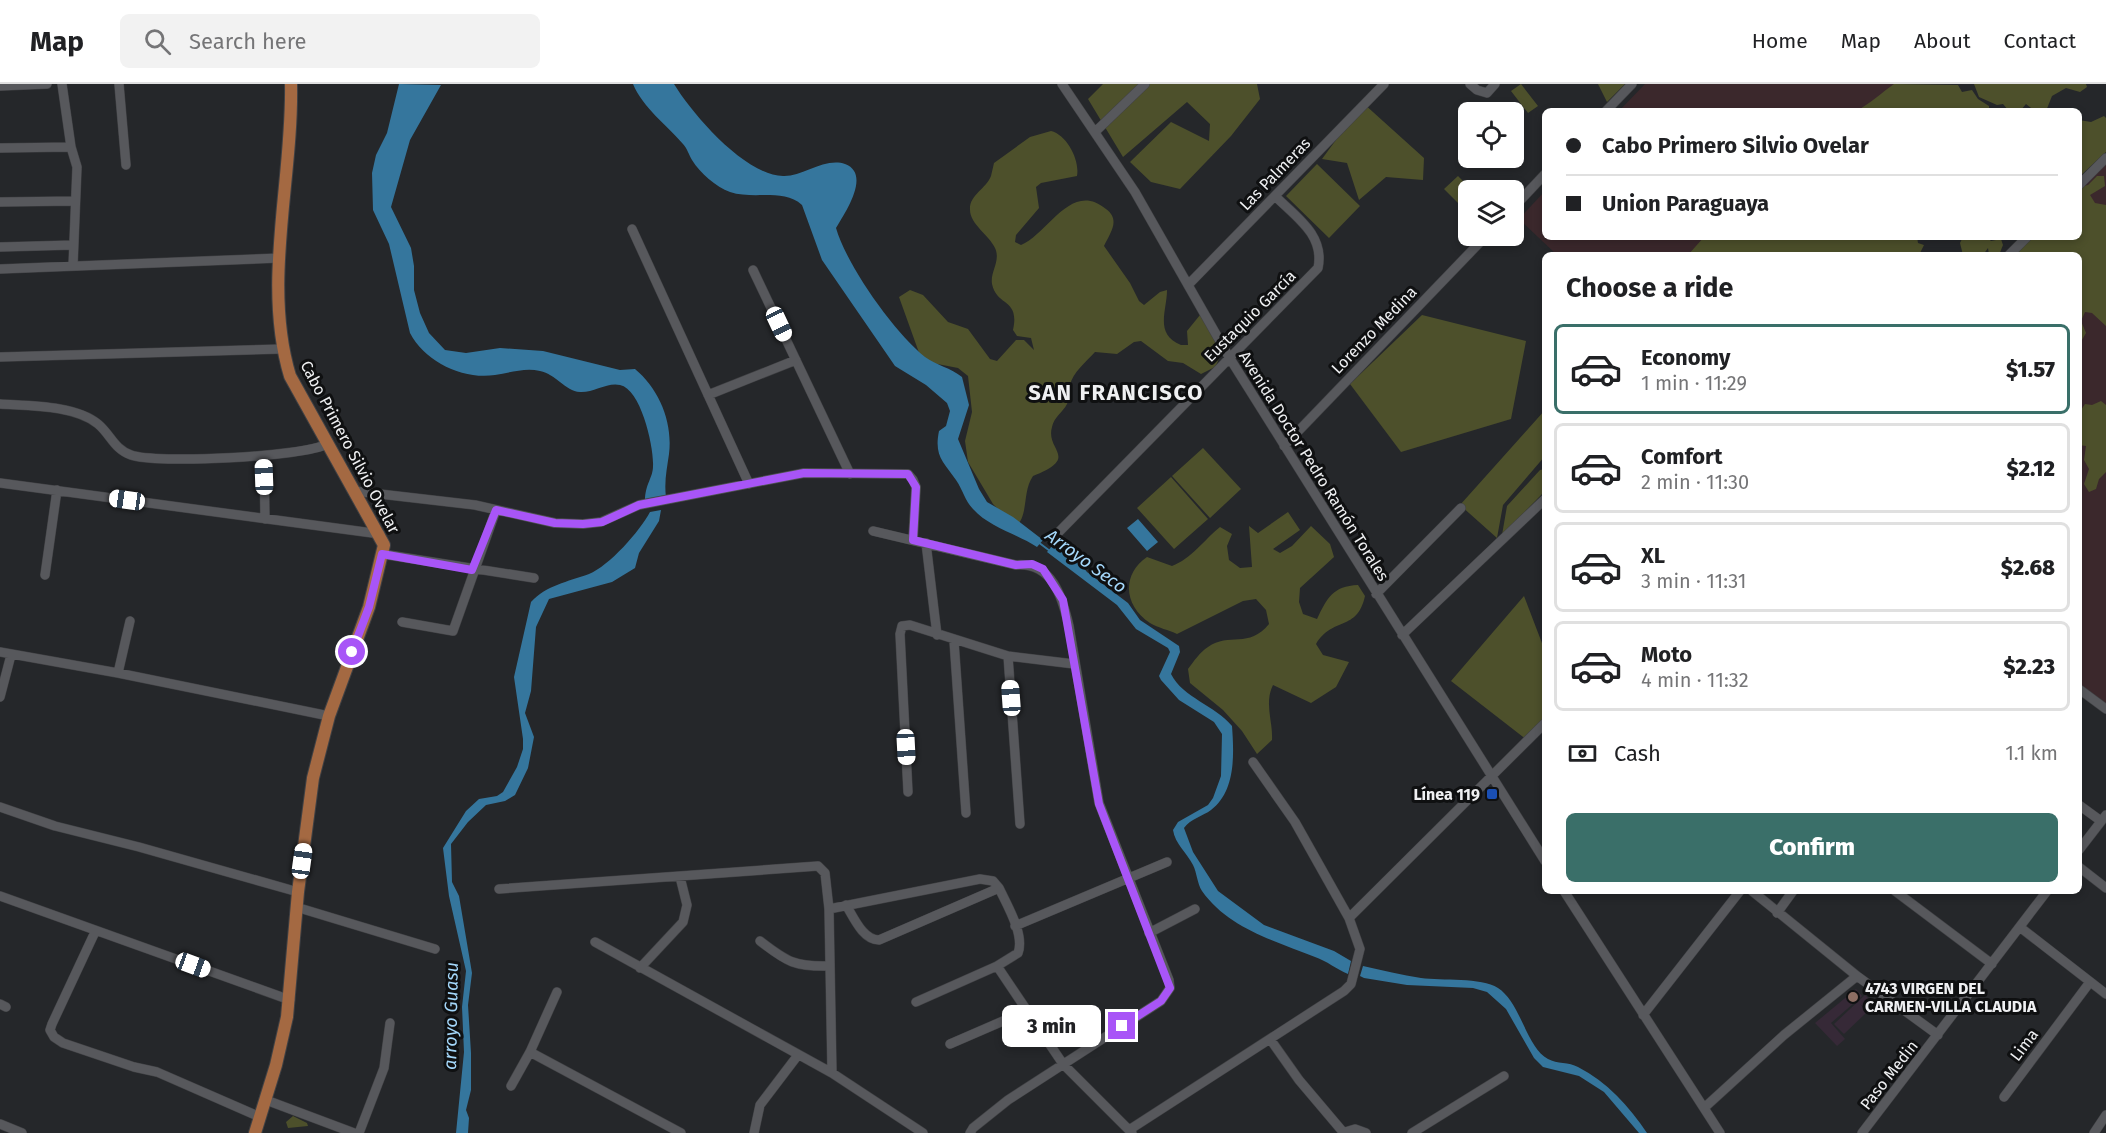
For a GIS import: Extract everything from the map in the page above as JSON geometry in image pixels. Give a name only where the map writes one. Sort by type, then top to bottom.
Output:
[{"type":"main road","name":"Cabo Primero Silvio Ovelar","points":[[255,1133],[276,1065],[290,1000],[296,907],[313,778],[329,716],[369,607],[384,545],[380,534],[290,376],[282,349],[280,258],[291,138],[291,84]]},
{"type":"street","points":[[0,86],[47,84]]},
{"type":"street","points":[[62,84],[70,147],[77,167],[73,266]]},
{"type":"street","points":[[119,84],[126,165]]},
{"type":"street","name":"Avenida Doctor Pedro Ramón Torales","points":[[1062,84],[1135,192],[1229,357],[1542,856]]},
{"type":"street","points":[[1095,132],[1145,84]]},
{"type":"street","name":"Las Palmeras","points":[[1188,285],[1384,84]]},
{"type":"street","points":[[1470,84],[1477,90],[1487,93],[1495,84]]},
{"type":"street","points":[[1609,108],[1632,84]]},
{"type":"street","points":[[0,148],[70,147]]},
{"type":"street","points":[[2082,182],[2106,158]]},
{"type":"street","points":[[1524,196],[1542,177]]},
{"type":"street","name":"Eustaquio García","points":[[1052,539],[1318,268],[1321,254],[1313,234],[1275,196]]},
{"type":"street","points":[[0,202],[75,201]]},
{"type":"street","points":[[632,229],[749,484]]},
{"type":"street","points":[[2012,252],[2024,240]]},
{"type":"street","points":[[0,247],[73,245]]},
{"type":"street","name":"Lorenzo Medina","points":[[1284,446],[1476,246]]},
{"type":"street","points":[[0,269],[280,258]]},
{"type":"street","points":[[753,270],[850,474]]},
{"type":"street","points":[[0,357],[282,349]]},
{"type":"street","points":[[708,395],[796,360]]},
{"type":"street","points":[[0,404],[58,408],[92,420],[120,451],[133,456],[264,456],[317,449],[327,444]]},
{"type":"street","points":[[264,456],[265,519]]},
{"type":"street","points":[[354,491],[496,510],[555,523],[583,524],[602,522],[639,505],[804,473],[908,474],[916,487],[913,540]]},
{"type":"street","points":[[0,483],[380,534]]},
{"type":"street","points":[[45,575],[57,490]]},
{"type":"street","points":[[1402,635],[1542,502]]},
{"type":"street","points":[[1376,594],[1461,508]]},
{"type":"street","points":[[402,622],[453,631],[472,570],[496,510]]},
{"type":"street","points":[[873,531],[1016,565],[1032,564],[1043,569],[1063,600],[1099,804],[1170,988],[1161,1001],[1008,1100],[970,1133]]},
{"type":"street","points":[[926,543],[937,635]]},
{"type":"street","points":[[382,554],[534,578]]},
{"type":"street","points":[[117,673],[130,621]]},
{"type":"street","points":[[908,792],[900,634],[902,626],[910,625],[1008,656],[1074,664]]},
{"type":"street","points":[[954,640],[966,813]]},
{"type":"street","points":[[0,652],[329,716]]},
{"type":"street","points":[[0,697],[11,655]]},
{"type":"street","points":[[1008,656],[1020,824]]},
{"type":"street","points":[[2082,691],[2106,709]]},
{"type":"street","points":[[1349,918],[1542,726]]},
{"type":"street","points":[[997,966],[1063,1064],[1130,1132],[1344,991],[1351,984],[1360,949],[1349,918],[1295,822],[1253,762]]},
{"type":"street","points":[[0,807],[55,826],[298,892]]},
{"type":"street","points":[[2082,807],[2103,818],[2082,846]]},
{"type":"street","points":[[1015,926],[1167,861]]},
{"type":"street","points":[[499,889],[818,866],[825,873],[829,909],[832,1073]]},
{"type":"street","points":[[2082,869],[2106,888]]},
{"type":"street","points":[[640,968],[683,922],[687,905],[680,877]]},
{"type":"street","points":[[829,909],[980,879],[993,881],[999,888],[1015,926],[1020,943],[1018,953],[997,966],[916,1002]]},
{"type":"street","points":[[846,905],[867,936],[873,940],[879,940],[999,888]]},
{"type":"street","points":[[1566,894],[1720,1133]]},
{"type":"street","points":[[1643,1015],[1738,894]]},
{"type":"street","points":[[1755,894],[1857,976],[1938,1035]]},
{"type":"street","points":[[1777,913],[1790,894]]},
{"type":"street","points":[[1898,894],[1992,964]]},
{"type":"street","name":"Paso Medin","points":[[1863,1133],[2021,928],[2041,894]]},
{"type":"street","points":[[0,896],[95,932],[290,1000]]},
{"type":"street","points":[[296,907],[435,949]]},
{"type":"street","points":[[1149,933],[1195,909]]},
{"type":"street","points":[[2021,928],[2106,994]]},
{"type":"street","points":[[95,932],[50,1030],[54,1037],[63,1043],[134,1067],[157,1072],[260,1117]]},
{"type":"street","points":[[760,941],[786,962],[803,967],[830,966]]},
{"type":"street","points":[[595,942],[832,1073],[923,1133]]},
{"type":"street","points":[[1704,1108],[1784,1035],[1857,976]]},
{"type":"street","name":"Lima","points":[[2004,1097],[2090,982]]},
{"type":"street","points":[[510,1086],[530,1052],[557,992]]},
{"type":"street","points":[[950,1044],[1026,1011]]},
{"type":"street","points":[[359,1133],[384,1068],[390,1023]]},
{"type":"street","points":[[1270,1039],[1299,1080],[1342,1133],[1356,1129],[1366,1133]]},
{"type":"street","points":[[530,1052],[681,1133]]},
{"type":"street","points":[[754,1133],[760,1105],[798,1055]]},
{"type":"street","points":[[1412,1133],[1504,1076]]},
{"type":"street","points":[[266,1100],[354,1133]]},
{"type":"street","points":[[2094,1132],[2106,1115]]},
{"type":"street","points":[[0,1124],[22,1133]]},
{"type":"shaded area","points":[[1645,84],[1895,84],[1871,108],[1622,108]]},
{"type":"shaded area","points":[[2106,158],[2106,706],[2082,687],[2082,252],[2079,252],[2079,240],[2082,240],[2082,182]]},
{"type":"shaded area","points":[[1542,194],[1542,240],[1740,240],[1727,252],[1554,252],[1524,224],[1524,214]]},
{"type":"shaded area","points":[[1856,989],[1862,996],[1831,1023],[1845,1039],[1837,1046],[1815,1023]]},
{"type":"shaded area","points":[[1865,995],[1872,1002],[1865,1008],[1860,1004],[1867,1012],[1844,1034],[1834,1024]]},
{"type":"green space","points":[[1103,84],[1257,84],[1260,99],[1231,136],[1180,189],[1151,182],[1130,162],[1171,122],[1209,141],[1210,124],[1187,102],[1123,157],[1088,99]]},
{"type":"green space","points":[[1521,84],[1538,106],[1528,113],[1524,108],[1524,102],[1520,102],[1511,91]]},
{"type":"green space","points":[[1598,84],[1625,84],[1607,102]]},
{"type":"green space","points":[[1894,84],[1958,85],[1962,92],[1972,90],[1978,99],[1989,108],[1861,108]]},
{"type":"green space","points":[[1974,84],[2086,84],[2087,87],[2080,92],[2066,88],[2052,96],[2047,108],[2031,108],[2026,104],[2023,108],[2006,108],[2003,104],[1997,105],[1979,97]]},
{"type":"green space","points":[[1363,103],[1424,158],[1423,180],[1386,177],[1359,200],[1347,163],[1322,159]]},
{"type":"green space","points":[[2104,116],[2106,118],[2106,152],[2082,174],[2082,120],[2091,122]]},
{"type":"green space","points":[[1051,131],[1062,137],[1071,149],[1076,163],[1077,176],[1041,183],[1036,187],[1039,208],[1016,235],[1015,242],[1021,245],[1031,239],[1071,204],[1082,201],[1093,202],[1106,209],[1114,222],[1104,246],[1130,283],[1139,301],[1144,305],[1160,292],[1167,290],[1164,321],[1167,335],[1181,345],[1188,345],[1187,331],[1200,315],[1214,332],[1220,353],[1215,367],[1201,374],[1183,363],[1168,361],[1141,341],[1134,342],[1117,354],[1095,352],[1074,376],[1067,404],[1053,423],[1051,435],[1058,458],[1055,464],[1033,476],[1023,516],[1016,527],[993,504],[968,462],[965,441],[972,412],[968,376],[958,368],[922,361],[899,297],[910,290],[923,295],[948,322],[968,329],[990,359],[997,361],[1016,340],[1024,340],[1034,350],[1031,338],[1017,336],[1013,330],[1014,320],[1011,307],[995,291],[992,279],[997,253],[992,243],[973,220],[970,205],[989,181],[994,163],[1030,137]]},
{"type":"green space","points":[[1317,164],[1360,206],[1329,238],[1286,196]]},
{"type":"green space","points":[[1458,176],[1462,180],[1458,180],[1458,203],[1444,189]]},
{"type":"green space","points":[[2097,176],[2104,176],[2105,186],[2090,195],[2095,203],[2106,205],[2106,326],[2092,313],[2085,312],[2082,319],[2082,252],[2010,252],[2024,240],[2082,240],[2082,186],[2088,185]]},
{"type":"green space","points":[[1701,240],[1918,240],[1918,243],[1924,245],[1920,252],[1691,252]]},
{"type":"green space","points":[[1962,240],[2001,240],[2003,245],[2000,252],[1989,252],[1988,248],[1985,252],[1962,252]]},
{"type":"green space","points":[[1422,315],[1526,341],[1511,419],[1401,452],[1350,384]]},
{"type":"green space","points":[[2082,323],[2086,333],[2082,340]]},
{"type":"green space","points":[[2101,401],[2106,405],[2106,472],[2099,479],[2096,489],[2089,492],[2084,484],[2089,469],[2084,460],[2086,446],[2082,445],[2082,408],[2085,404],[2092,405]]},
{"type":"green space","points":[[1542,413],[1542,460],[1503,505],[1497,538],[1460,505]]},
{"type":"green space","points":[[1203,448],[1241,489],[1210,518],[1172,476]]},
{"type":"green space","points":[[1542,470],[1542,494],[1502,535],[1507,506]]},
{"type":"green space","points":[[1171,477],[1208,519],[1174,549],[1137,508]]},
{"type":"green space","points":[[1288,512],[1300,530],[1273,549],[1280,553],[1292,546],[1311,526],[1330,544],[1334,557],[1300,588],[1299,602],[1303,614],[1317,619],[1328,599],[1342,588],[1358,585],[1365,596],[1356,615],[1323,635],[1316,644],[1323,655],[1349,662],[1336,687],[1311,703],[1273,685],[1269,699],[1272,740],[1257,754],[1242,731],[1223,710],[1190,683],[1188,669],[1208,647],[1224,641],[1254,636],[1261,632],[1269,624],[1266,610],[1256,599],[1243,601],[1177,634],[1153,625],[1141,616],[1131,599],[1130,581],[1139,564],[1147,557],[1172,566],[1191,554],[1220,527],[1232,534],[1227,546],[1229,560],[1240,568],[1252,567],[1249,526],[1258,533]]},
{"type":"green space","points":[[1524,596],[1542,643],[1542,724],[1527,740],[1451,681]]},
{"type":"green space","points":[[293,1116],[307,1123],[308,1126],[288,1128],[286,1122]]},
{"type":"water","points":[[399,84],[441,85],[410,140],[391,207],[411,248],[414,290],[420,313],[429,333],[445,350],[466,353],[500,348],[543,351],[620,370],[635,369],[644,377],[657,396],[669,430],[666,497],[645,501],[653,470],[653,457],[645,420],[640,407],[627,389],[615,384],[585,392],[575,391],[551,375],[534,370],[483,376],[458,372],[446,367],[425,352],[410,333],[389,244],[373,210],[372,173],[376,155],[387,133]]},
{"type":"water","points":[[633,84],[674,84],[721,141],[753,166],[768,173],[783,176],[798,174],[830,163],[845,164],[853,169],[856,176],[854,194],[836,228],[850,261],[886,315],[913,346],[925,357],[962,377],[969,405],[958,439],[979,489],[987,502],[1013,517],[1043,540],[1037,547],[995,526],[970,506],[939,452],[939,431],[946,426],[950,411],[947,403],[926,385],[895,366],[822,260],[802,205],[786,197],[730,192],[714,183],[695,165],[686,147],[649,109]]},
{"type":"water","points":[[661,510],[659,521],[639,553],[635,568],[612,582],[549,599],[536,627],[531,691],[525,713],[534,737],[528,768],[515,795],[505,801],[486,805],[468,822],[451,844],[452,882],[459,896],[472,973],[468,1005],[471,1090],[466,1110],[469,1118],[468,1133],[456,1133],[464,1052],[462,1007],[466,971],[449,896],[443,848],[466,811],[479,799],[497,796],[503,792],[517,767],[523,749],[523,739],[514,677],[531,602],[551,588],[589,574],[606,564],[639,529],[650,512]]},
{"type":"water","points":[[1138,519],[1158,542],[1147,551],[1127,528]]},
{"type":"water","points":[[1052,546],[1078,561],[1087,572],[1128,603],[1140,620],[1179,646],[1180,652],[1171,674],[1176,682],[1232,726],[1232,771],[1225,793],[1211,810],[1184,828],[1193,852],[1218,891],[1264,925],[1334,951],[1351,961],[1348,974],[1319,959],[1253,932],[1225,915],[1202,891],[1193,865],[1176,840],[1173,830],[1178,822],[1208,805],[1213,798],[1221,776],[1222,734],[1214,722],[1179,700],[1161,680],[1159,676],[1170,652],[1168,648],[1136,629],[1117,605],[1047,552]]},
{"type":"water","points":[[1363,966],[1421,978],[1482,982],[1498,988],[1512,1004],[1540,1053],[1552,1061],[1578,1067],[1608,1087],[1633,1113],[1647,1133],[1639,1133],[1604,1092],[1579,1076],[1543,1067],[1534,1058],[1506,1009],[1487,992],[1473,988],[1407,985],[1364,978],[1360,976]]},
{"type":"waterway","name":"Arroyo Seco","points":[[1038,542],[1050,551]]},
{"type":"place","name":"Línea 119","points":[[1492,794]]},
{"type":"place","name":"4743 VIRGEN DEL CARMEN-VILLA CLAUDIA","points":[[1853,997]]},
{"type":"district","name":"SAN FRANCISCO","points":[[1116,392]]},
{"type":"route","points":[[352,652],[369,607],[382,554],[472,570],[496,510],[555,523],[583,524],[602,522],[639,505],[804,473],[908,474],[916,487],[913,540],[1016,565],[1032,564],[1043,569],[1055,584],[1063,600],[1099,804],[1169,980],[1170,988],[1167,996],[1122,1026]]},
{"type":"water label","name":"arroyo Guasu","points":[[451,1016]]}]
